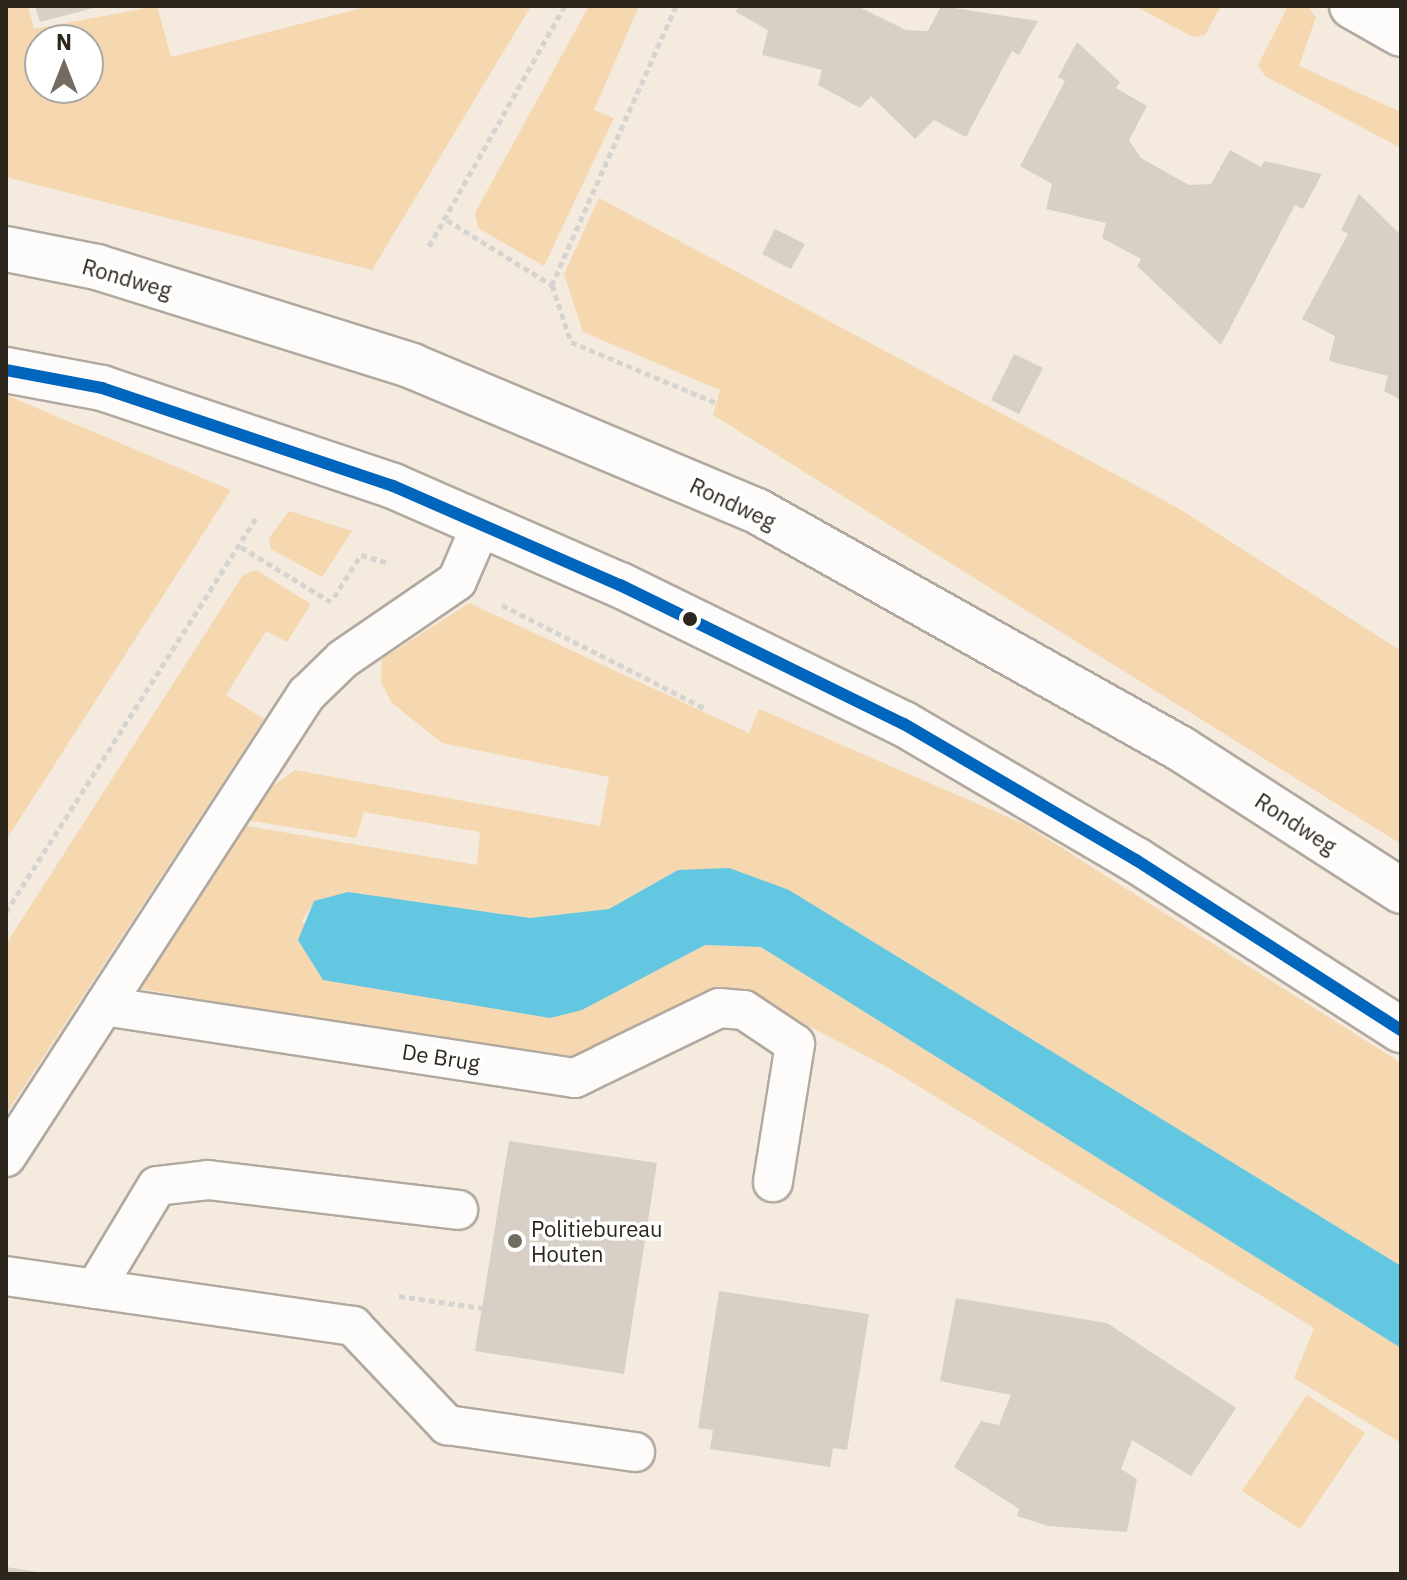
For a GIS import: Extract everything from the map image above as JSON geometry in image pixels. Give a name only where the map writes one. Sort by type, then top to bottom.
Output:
[{"type":"main road","points":[[1352,6],[1401,34]]},
{"type":"main road","name":"Rondweg","points":[[6,249],[97,267],[412,366],[757,511],[1181,749],[1401,891]]},
{"type":"main road","points":[[6,370],[102,388],[393,486],[482,523],[904,724],[1136,860],[1401,1030]]},
{"type":"lane","points":[[6,1157],[307,694],[343,659],[457,581],[482,523]]},
{"type":"lane","name":"De Brug","points":[[104,1006],[575,1078],[719,1008],[744,1010],[795,1044],[773,1182]]},
{"type":"lane","points":[[95,1289],[157,1186],[208,1180],[458,1210]]},
{"type":"lane","points":[[6,1276],[353,1326],[447,1425],[635,1452]]},
{"type":"path","points":[[429,246],[447,220],[565,6]]},
{"type":"path","points":[[552,285],[676,6]]},
{"type":"path","points":[[447,220],[552,285],[571,342],[717,403]]},
{"type":"path","points":[[6,912],[241,547],[258,515]]},
{"type":"path","points":[[241,547],[331,602]]},
{"type":"shaded area","points":[[6,6],[28,6],[33,24],[24,24],[24,104],[104,104],[104,24],[61,24],[157,6],[171,57],[370,6],[531,6],[372,270],[6,177]]},
{"type":"shaded area","points":[[589,6],[639,6],[594,110],[614,118],[544,266],[478,228],[475,213]]},
{"type":"shaded area","points":[[1135,6],[1221,6],[1205,35],[1193,37]]},
{"type":"shaded area","points":[[1288,6],[1307,6],[1316,17],[1299,66],[1401,112],[1401,148],[1265,76],[1258,65]]},
{"type":"shaded area","points":[[599,198],[1178,508],[1401,651],[1401,844],[713,415],[720,390],[583,332],[564,274]]},
{"type":"shaded area","points":[[6,395],[231,490],[6,840]]},
{"type":"shaded area","points":[[289,511],[352,531],[322,577],[271,549],[269,538]]},
{"type":"shaded area","points":[[256,570],[311,604],[287,642],[266,631],[226,695],[264,719],[6,1114],[6,944],[243,575]]},
{"type":"shaded area","points":[[469,603],[749,733],[759,709],[1024,824],[1401,1063],[1401,1266],[789,890],[678,870],[609,909],[530,918],[348,892],[315,901],[301,922],[582,1010],[705,945],[761,947],[1401,1348],[1401,1443],[1294,1378],[1314,1328],[887,1067],[746,993],[575,1065],[136,988],[241,825],[477,865],[480,832],[364,812],[356,838],[246,820],[268,790],[295,770],[600,826],[609,777],[442,743],[392,703],[381,682],[382,659]]},
{"type":"shaded area","points":[[1307,1395],[1365,1433],[1300,1529],[1242,1491]]},
{"type":"water","points":[[729,868],[789,890],[1401,1266],[1401,1348],[761,947],[705,945],[582,1010],[550,1018],[323,980],[298,940],[314,901],[348,892],[530,918],[609,909],[678,870]]},
{"type":"building","points":[[35,6],[97,6],[97,7],[40,22]]},
{"type":"building","points":[[739,6],[857,6],[906,30],[928,31],[941,6],[1038,21],[1019,55],[1012,51],[966,137],[934,120],[915,139],[871,96],[860,108],[818,85],[822,70],[762,55],[768,30],[736,12]]},
{"type":"building","points":[[1077,42],[1120,82],[1116,88],[1147,106],[1129,140],[1141,158],[1189,185],[1211,184],[1230,150],[1261,167],[1264,161],[1322,174],[1303,209],[1295,205],[1221,345],[1137,266],[1141,259],[1102,238],[1106,223],[1046,209],[1052,184],[1020,166],[1065,81],[1058,77]]},
{"type":"building","points":[[1359,194],[1401,235],[1401,400],[1384,391],[1388,376],[1329,361],[1335,336],[1302,319],[1348,234],[1341,230]]},
{"type":"building","points":[[775,229],[805,244],[791,269],[762,254]]},
{"type":"building","points":[[1014,354],[1043,368],[1019,414],[991,400]]},
{"type":"building","points":[[509,1141],[657,1163],[624,1374],[475,1351]]},
{"type":"building","points":[[719,1291],[869,1314],[847,1450],[833,1448],[830,1467],[710,1449],[713,1430],[698,1428]]},
{"type":"building","points":[[956,1298],[1107,1323],[1236,1408],[1191,1476],[1132,1440],[1121,1469],[1137,1479],[1127,1532],[1048,1526],[1017,1516],[1019,1509],[954,1467],[981,1421],[999,1425],[1011,1395],[940,1381]]},
{"type":"building","points":[[6,1567],[38,1572],[38,1574],[6,1574]]},
{"type":"transit line","points":[[6,370],[102,388],[393,486],[620,585],[904,724],[1136,860],[1401,1030]]},
{"type":"place","name":"Politiebureau Houten","points":[[515,1241]]}]
